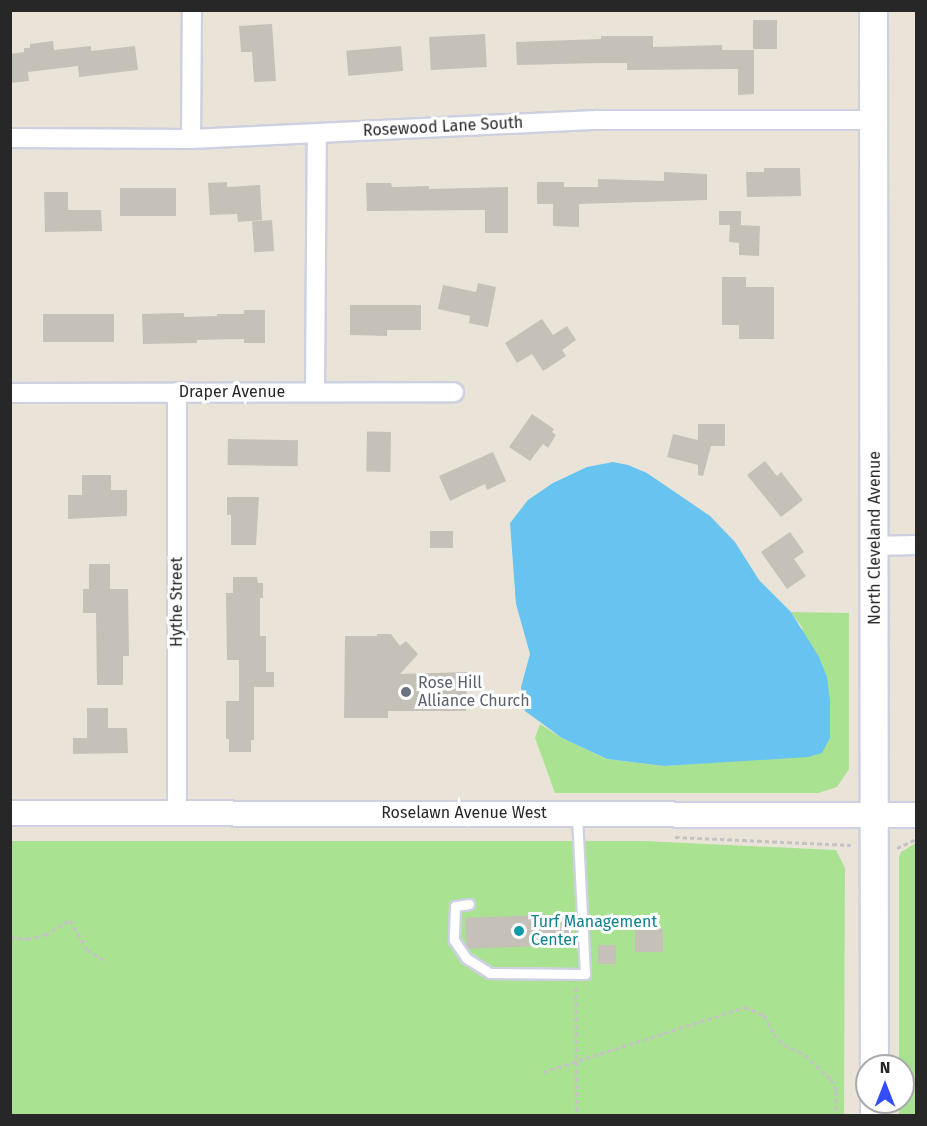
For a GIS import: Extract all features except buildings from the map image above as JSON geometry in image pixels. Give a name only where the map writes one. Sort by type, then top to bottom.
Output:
[{"type":"main road","name":"North Cleveland Avenue","points":[[873,10],[875,120],[874,1054]]},
{"type":"street","points":[[191,139],[192,10]]},
{"type":"street","name":"Rosewood Lane South","points":[[10,138],[191,139],[597,120],[875,120]]},
{"type":"street","points":[[315,392],[317,133]]},
{"type":"street","name":"Hythe Street","points":[[177,392],[177,812]]},
{"type":"street","name":"Draper Avenue","points":[[10,393],[454,392]]},
{"type":"street","points":[[875,546],[916,545]]},
{"type":"street","name":"Roselawn Avenue West","points":[[10,813],[916,815]]},
{"type":"lane","points":[[469,904],[455,906],[454,940],[466,958],[490,973],[585,974],[577,813]]},
{"type":"path","points":[[10,937],[27,939],[45,935],[70,920],[87,950],[104,960]]},
{"type":"path","points":[[575,974],[577,1116]]},
{"type":"path","points":[[543,1072],[745,1007],[764,1015],[774,1034],[784,1045],[805,1055],[831,1079],[836,1091],[836,1116]]},
{"type":"green space","points":[[791,612],[849,613],[849,769],[837,787],[818,793],[555,793],[535,738],[540,724],[562,738],[606,759],[664,766],[816,755],[802,627]]},
{"type":"green space","points":[[10,841],[644,841],[836,850],[845,868],[844,1115],[11,1115]]},
{"type":"green space","points":[[916,843],[916,1115],[899,1115],[915,1114],[915,1054],[899,1054],[899,857],[901,852]]},
{"type":"water","points":[[613,462],[647,473],[710,516],[735,542],[759,580],[791,612],[819,657],[827,677],[830,701],[830,738],[822,753],[808,757],[664,766],[607,759],[562,738],[525,711],[521,687],[530,654],[516,604],[510,523],[528,500],[553,483],[587,467]]},
{"type":"place","name":"Rose Hill Alliance Church","points":[[406,692]]},
{"type":"place","name":"Turf Management Center","points":[[519,931]]}]
